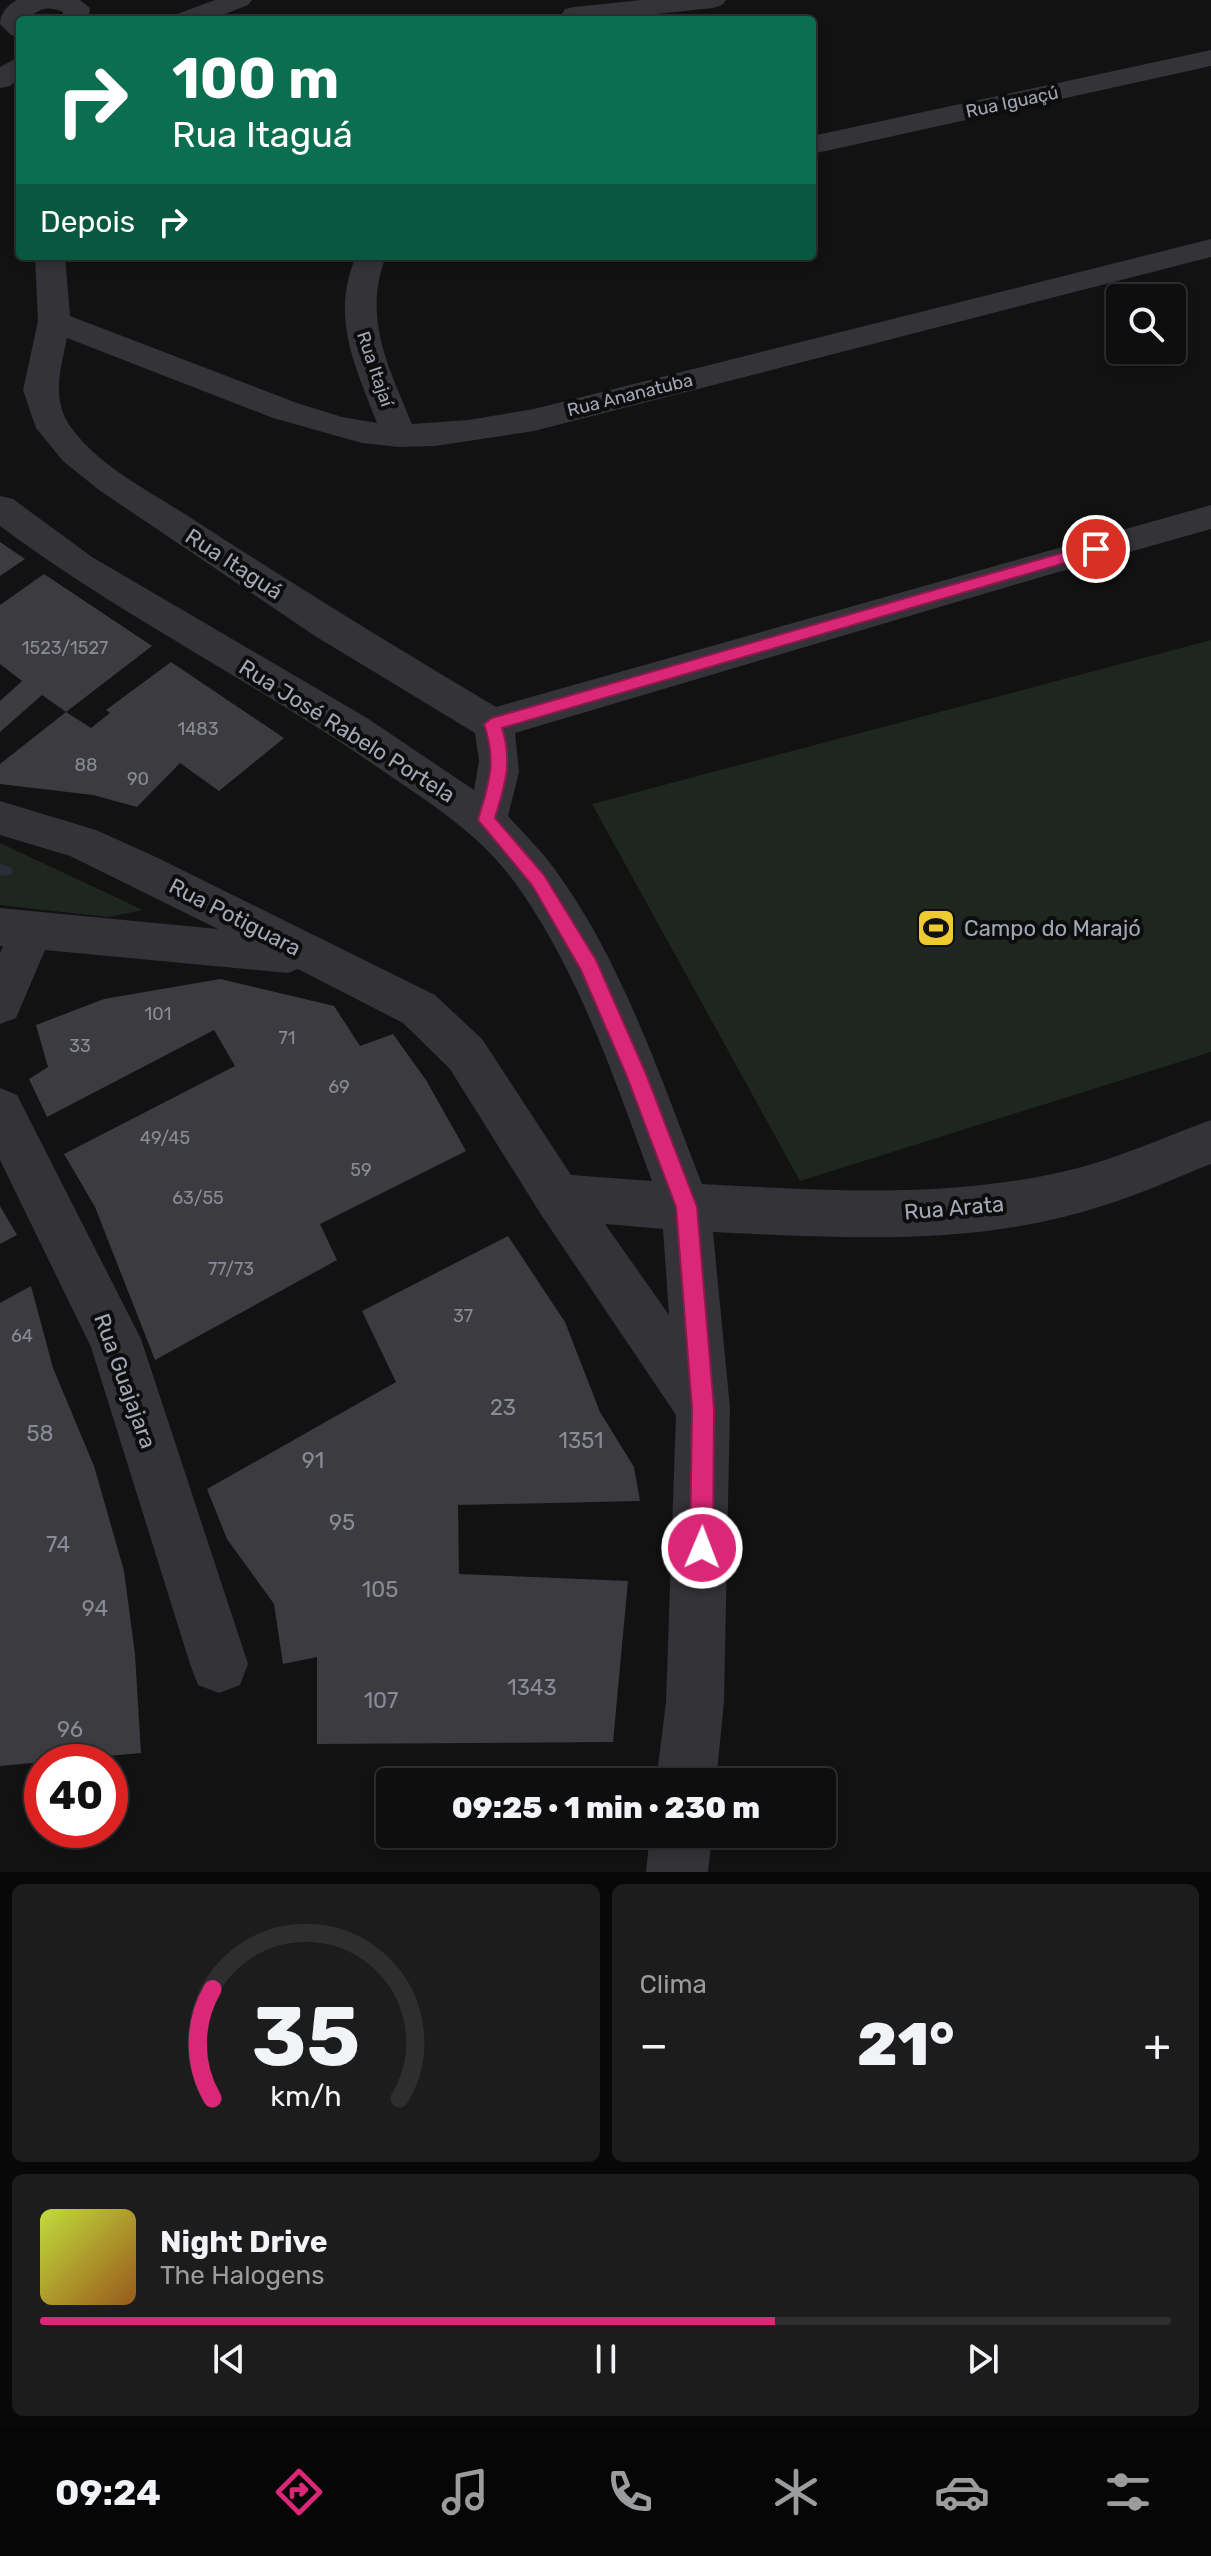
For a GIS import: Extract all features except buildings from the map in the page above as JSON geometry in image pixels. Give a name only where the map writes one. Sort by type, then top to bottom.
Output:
[{"type":"street","points":[[80,16],[102,0]]},
{"type":"street","points":[[195,13],[239,0]]},
{"type":"street","points":[[576,12],[713,0]]},
{"type":"street","points":[[0,5],[44,1],[77,8],[76,16]]},
{"type":"street","points":[[0,50],[14,29],[13,16],[44,1]]},
{"type":"street","name":"Rua Iguaçú","points":[[816,144],[1211,58]]},
{"type":"street","points":[[0,80],[16,67]]},
{"type":"street","name":"Rua Ananatuba","points":[[54,321],[170,369],[308,418],[354,431],[399,436],[441,435],[534,420],[1211,248]]},
{"type":"street","name":"Rua Itaguá","points":[[50,260],[54,321],[40,390],[53,428],[75,453],[111,482],[328,626],[492,724]]},
{"type":"street","name":"Rua Itajaí","points":[[369,260],[358,289],[358,319],[399,436]]},
{"type":"street","name":"Rua José Rabelo Portela","points":[[0,508],[79,566],[353,729],[486,820],[538,880],[589,966],[636,1074],[686,1207],[703,1408],[697,1671],[687,1768]]},
{"type":"street","points":[[486,820],[501,773],[500,748],[492,724],[1039,564],[1211,517]]},
{"type":"street","name":"Rua Potiguara","points":[[0,818],[93,847],[312,956]]},
{"type":"street","points":[[0,1004],[15,929]]},
{"type":"street","name":"Rua Potiguara","points":[[15,929],[312,956]]},
{"type":"street","points":[[312,956],[419,1009],[466,1054],[557,1197],[703,1408]]},
{"type":"street","name":"Rua Guajajara","points":[[0,1110],[115,1339],[219,1664]]},
{"type":"street","name":"Rua Arata","points":[[557,1197],[873,1216],[1013,1203],[1101,1184],[1211,1142]]},
{"type":"street","points":[[677,1872],[680,1848]]},
{"type":"shaded area","name":"Campo do Marajó","points":[[1211,640],[1211,1052],[800,1181],[592,804]]},
{"type":"shaded area","points":[[0,843],[143,910],[108,917],[0,905]]},
{"type":"waterway","points":[[0,870],[6,871]]},
{"type":"place","name":"Campo do Marajó","points":[[936,928]]},
{"type":"route","points":[[702,1548],[703,1408],[686,1207],[636,1074],[589,966],[538,880],[486,820],[501,773],[500,748],[492,724],[1096,549]]}]
